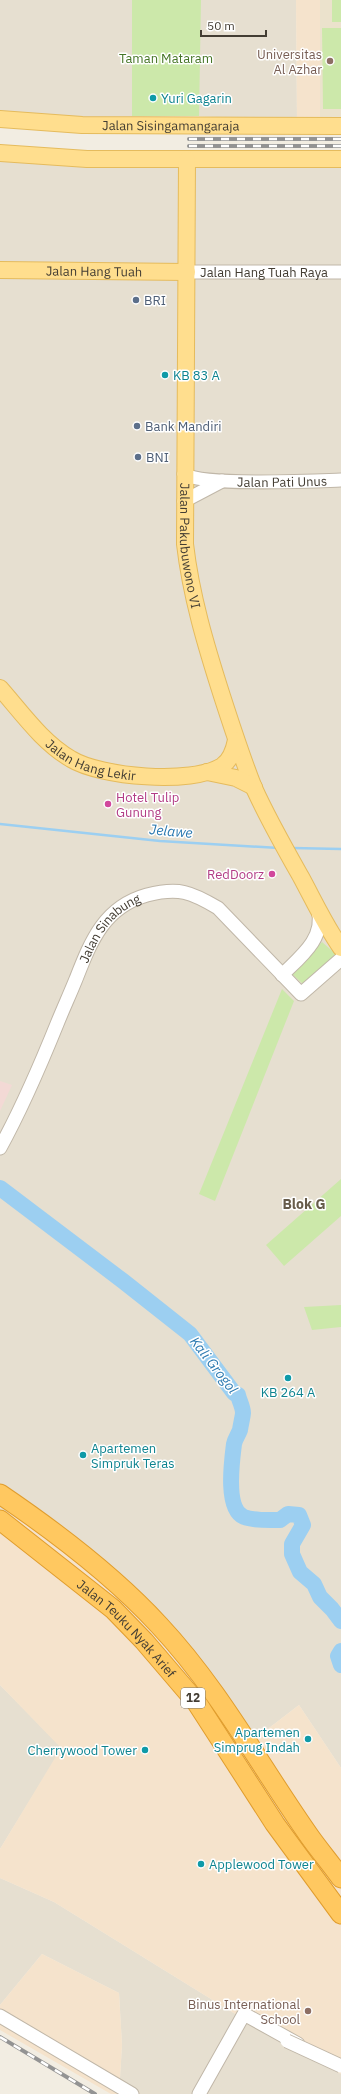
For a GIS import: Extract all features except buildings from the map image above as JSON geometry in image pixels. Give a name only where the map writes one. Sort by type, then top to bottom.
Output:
[{"type":"highway","name":"Jalan Teuku Nyak Arief","points":[[0,1494],[76,1550],[119,1586],[160,1626],[215,1693],[310,1838],[341,1878]]},
{"type":"highway","name":"Jalan Teuku Nyak Arief","points":[[0,1520],[113,1609],[144,1641],[197,1703],[275,1824],[341,1914]]},
{"type":"main road","name":"Jalan Sisingamangaraja","points":[[0,119],[82,126],[341,126]]},
{"type":"main road","points":[[0,153],[87,159],[341,159]]},
{"type":"main road","name":"Jalan Pakubuwono VI","points":[[187,160],[184,544],[190,584],[200,623],[236,740],[254,787],[282,844],[317,906],[326,926],[341,948]]},
{"type":"main road","name":"Jalan Hang Tuah","points":[[0,270],[187,272]]},
{"type":"main road","name":"Jalan Hang Lekir","points":[[0,688],[46,741],[72,760],[82,764],[147,778],[171,778],[208,772],[222,766],[233,754],[236,740]]},
{"type":"main road","name":"Jalan Hang Lekir","points":[[208,772],[236,778],[254,787]]},
{"type":"main road","name":"Jalan Pakubuwono VI","points":[[317,906],[341,935]]},
{"type":"street","name":"Jalan Hang Tuah Raya","points":[[187,272],[341,272]]},
{"type":"street","name":"Jalan Pati Unus","points":[[184,474],[190,477],[223,480],[341,480]]},
{"type":"street","name":"Jalan Pati Unus","points":[[184,500],[223,480]]},
{"type":"street","name":"Jalan Sinabung","points":[[0,1148],[35,1077],[87,950],[106,920],[118,909],[134,899],[165,891],[182,891],[192,893],[218,908],[301,994],[341,959]]},
{"type":"street","points":[[282,975],[311,946],[318,933],[319,913],[317,906]]},
{"type":"street","points":[[0,2016],[132,2094]]},
{"type":"street","points":[[243,2017],[341,2068]]},
{"type":"street","points":[[243,2017],[341,2068]]},
{"type":"street","points":[[199,2094],[243,2017]]},
{"type":"shaded area","points":[[0,0],[296,0],[297,122],[199,116],[0,118]]},
{"type":"shaded area","points":[[296,0],[341,0],[341,123],[297,122]]},
{"type":"shaded area","name":"Universitas Al Azhar","points":[[320,0],[341,0],[341,123],[320,123]]},
{"type":"shaded area","points":[[0,158],[341,165],[341,1768],[299,1705],[256,1738],[135,1590],[0,1524]]},
{"type":"shaded area","points":[[0,1081],[12,1085],[0,1111]]},
{"type":"shaded area","points":[[16,1500],[135,1590],[256,1738],[299,1705],[341,1768],[341,2074],[232,2012],[54,1902],[0,1878],[0,1849],[61,1748],[0,1685],[0,1524]]},
{"type":"shaded area","points":[[0,1685],[62,1748],[0,1849]]},
{"type":"shaded area","points":[[0,1878],[54,1902],[232,2012],[341,2074],[341,2094],[119,2094],[122,2045],[119,1993],[42,1954],[0,2005]]},
{"type":"shaded area","points":[[42,1954],[119,1993],[122,2045],[119,2094],[111,2094],[0,2030],[0,2005]]},
{"type":"green space","name":"Taman Mataram","points":[[132,0],[201,0],[199,116],[132,116]]},
{"type":"green space","points":[[332,0],[341,0],[341,22],[332,22]]},
{"type":"green space","points":[[322,28],[341,28],[341,109],[323,109]]},
{"type":"green space","points":[[322,942],[337,955],[303,984],[291,973]]},
{"type":"green space","points":[[282,989],[294,1001],[215,1201],[199,1194]]},
{"type":"green space","points":[[341,1179],[341,1216],[284,1266],[266,1245]]},
{"type":"green space","points":[[341,1305],[341,1327],[312,1330],[304,1307]]},
{"type":"waterway","name":"Jelawe","points":[[0,824],[160,841],[279,848]]},
{"type":"waterway","name":"Jelawe","points":[[292,848],[341,849]]},
{"type":"waterway","name":"Kali Grogol","points":[[0,1188],[123,1281],[190,1334],[234,1393],[238,1395],[242,1408],[243,1414],[240,1430],[234,1444],[231,1472],[232,1495],[238,1512],[244,1517],[262,1520],[280,1520],[288,1514],[299,1515],[303,1525],[292,1544],[292,1554],[300,1572],[314,1584],[320,1597],[341,1621]]},
{"type":"waterway","name":"Kali Grogol","points":[[341,1651],[338,1656],[341,1665]]},
{"type":"railway","points":[[189,139],[341,139]]},
{"type":"railway","points":[[189,146],[341,146]]},
{"type":"railway","points":[[0,2037],[95,2094]]},
{"type":"place","name":"Universitas Al Azhar","points":[[330,61]]},
{"type":"place","name":"Yuri Gagarin","points":[[153,98]]},
{"type":"place","name":"BRI","points":[[136,300]]},
{"type":"place","name":"KB 83 A","points":[[165,375]]},
{"type":"place","name":"Bank Mandiri","points":[[137,426]]},
{"type":"place","name":"BNI","points":[[138,457]]},
{"type":"place","name":"Hotel Tulip Gunung","points":[[108,804]]},
{"type":"place","name":"RedDoorz","points":[[272,874]]},
{"type":"place","name":"KB 264 A","points":[[288,1378]]},
{"type":"place","name":"Apartemen Simpruk Teras","points":[[83,1455]]},
{"type":"place","name":"Apartemen Simprug Indah","points":[[308,1739]]},
{"type":"place","name":"Cherrywood Tower","points":[[145,1750]]},
{"type":"place","name":"Applewood Tower","points":[[201,1864]]},
{"type":"place","name":"Binus International School","points":[[308,2011]]},
{"type":"district","name":"Blok G","points":[[304,1204]]}]
